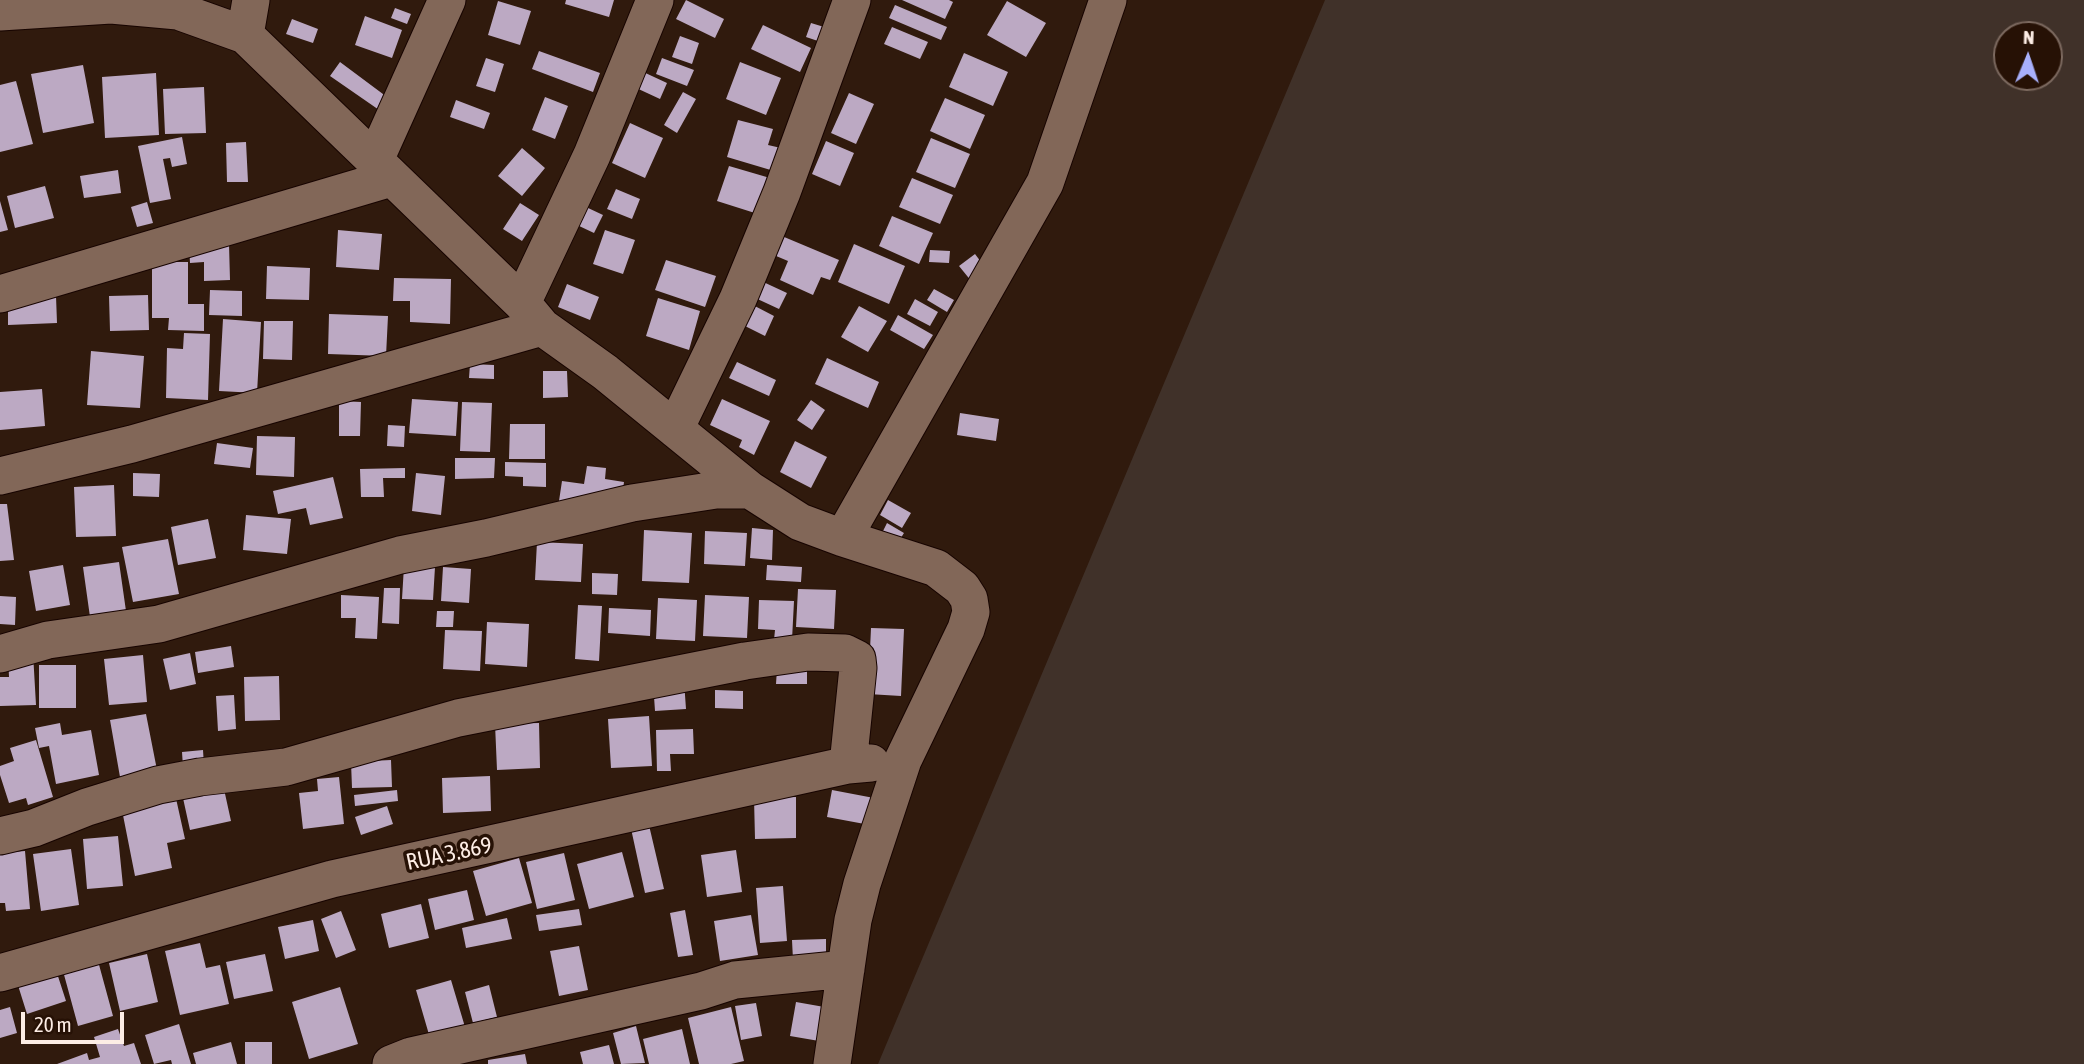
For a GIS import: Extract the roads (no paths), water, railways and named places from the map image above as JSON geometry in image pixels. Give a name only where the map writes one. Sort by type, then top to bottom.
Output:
[{"type":"street","points":[[383,169],[447,0]]},
{"type":"street","points":[[532,315],[592,155],[655,0]]},
{"type":"street","points":[[676,429],[738,299],[782,192],[852,0]]},
{"type":"street","points":[[843,538],[1045,183],[1108,0]]},
{"type":"street","points":[[5,7],[111,5],[248,18],[383,169],[532,315],[750,490],[800,522],[936,568],[962,588],[969,599],[971,612],[966,629],[903,760],[862,884],[853,920],[832,1064]]},
{"type":"street","points":[[0,294],[383,169]]},
{"type":"street","points":[[0,476],[132,444],[532,315]]},
{"type":"street","points":[[0,654],[48,640],[159,624],[400,555],[486,538],[632,503],[716,490],[750,490]]},
{"type":"street","points":[[0,836],[34,828],[87,807],[159,785],[200,777],[286,767],[458,718],[719,666],[808,652],[845,653],[857,659],[848,765]]},
{"type":"street","name":"RUA 3.869","points":[[0,973],[332,879],[848,765],[903,760]]},
{"type":"street","points":[[391,1064],[411,1056],[701,991],[736,980],[846,969]]}]
